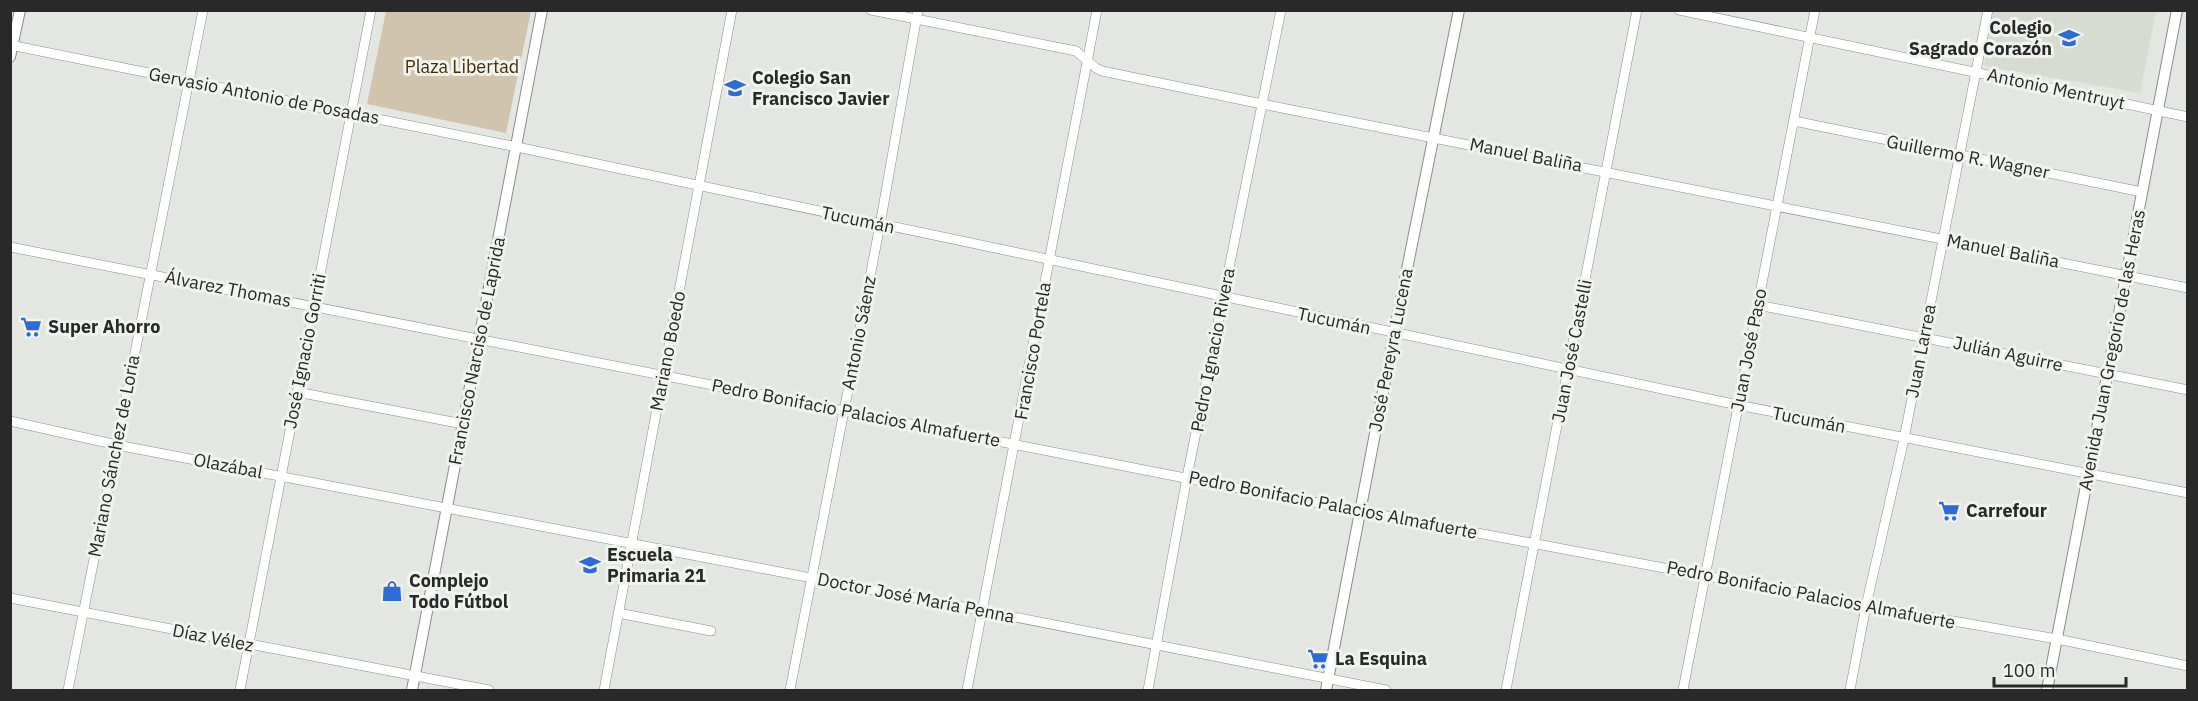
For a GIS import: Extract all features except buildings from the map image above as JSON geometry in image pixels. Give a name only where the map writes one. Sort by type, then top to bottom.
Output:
[{"type":"street","points":[[11,49],[20,10]]},
{"type":"street","name":"Mariano Sánchez de Loria","points":[[68,690],[203,10]]},
{"type":"street","name":"José Ignacio Gorriti","points":[[240,690],[371,10]]},
{"type":"street","name":"Francisco Narciso de Laprida","points":[[412,690],[542,10]]},
{"type":"street","name":"Mariano Boedo","points":[[604,690],[732,10]]},
{"type":"street","name":"Manuel Baliña","points":[[871,10],[917,15],[1076,51],[1088,62],[1102,70],[1262,104],[2187,288]]},
{"type":"street","name":"Francisco Portela","points":[[968,690],[1097,10]]},
{"type":"street","name":"Pedro Ignacio Rivera","points":[[1148,690],[1187,477],[1281,10]]},
{"type":"street","name":"José Pereyra Lucena","points":[[1328,685],[1394,334],[1459,10]]},
{"type":"street","name":"Juan José Castelli","points":[[1506,690],[1637,10]]},
{"type":"street","name":"Antonio Mentruyt","points":[[1678,10],[2187,117]]},
{"type":"street","name":"Juan José Paso","points":[[1683,690],[1815,10]]},
{"type":"street","name":"Juan Larrea","points":[[1850,690],[1866,606],[1904,439],[1988,10]]},
{"type":"street","name":"Avenida Juan Gregorio de las Heras","points":[[2047,690],[2177,10]]},
{"type":"street","name":"Antonio Sáenz","points":[[790,690],[880,225],[917,15]]},
{"type":"street","name":"Gervasio Antonio de Posadas","points":[[11,49],[189,81],[517,147]]},
{"type":"street","name":"Guillermo R. Wagner","points":[[1794,122],[2142,192]]},
{"type":"street","name":"Tucumán","points":[[517,147],[1394,334],[1904,439],[2187,493]]},
{"type":"street","name":"Álvarez Thomas","points":[[10,247],[480,340]]},
{"type":"street","name":"Julián Aguirre","points":[[1758,305],[1924,336],[2187,390]]},
{"type":"street","name":"Pedro Bonifacio Palacios Almafuerte","points":[[480,340],[1360,511],[1866,606],[2057,639],[2187,666]]},
{"type":"street","points":[[297,392],[463,424]]},
{"type":"street","name":"Olazábal","points":[[10,421],[117,445],[447,508]]},
{"type":"street","name":"Doctor José María Penna","points":[[447,508],[1157,645],[1328,685],[1386,690]]},
{"type":"street","name":"Díaz Vélez","points":[[10,598],[489,690]]},
{"type":"street","points":[[618,613],[711,631]]},
{"type":"shaded area","name":"Colegio Sagrado Corazón","points":[[1993,11],[2156,11],[2140,93],[1984,66]]},
{"type":"green space","name":"Plaza Libertad","points":[[386,11],[531,11],[506,133],[367,104]]},
{"type":"place","name":"Colegio Sagrado Corazón","points":[[2069,38]]},
{"type":"place","name":"Colegio San Francisco Javier","points":[[735,88]]},
{"type":"place","name":"Super Ahorro","points":[[31,327]]},
{"type":"place","name":"Carrefour","points":[[1949,511]]},
{"type":"place","name":"Escuela Primaria 21","points":[[590,565]]},
{"type":"place","name":"Complejo Todo Fútbol","points":[[392,591]]},
{"type":"place","name":"La Esquina","points":[[1318,659]]}]
